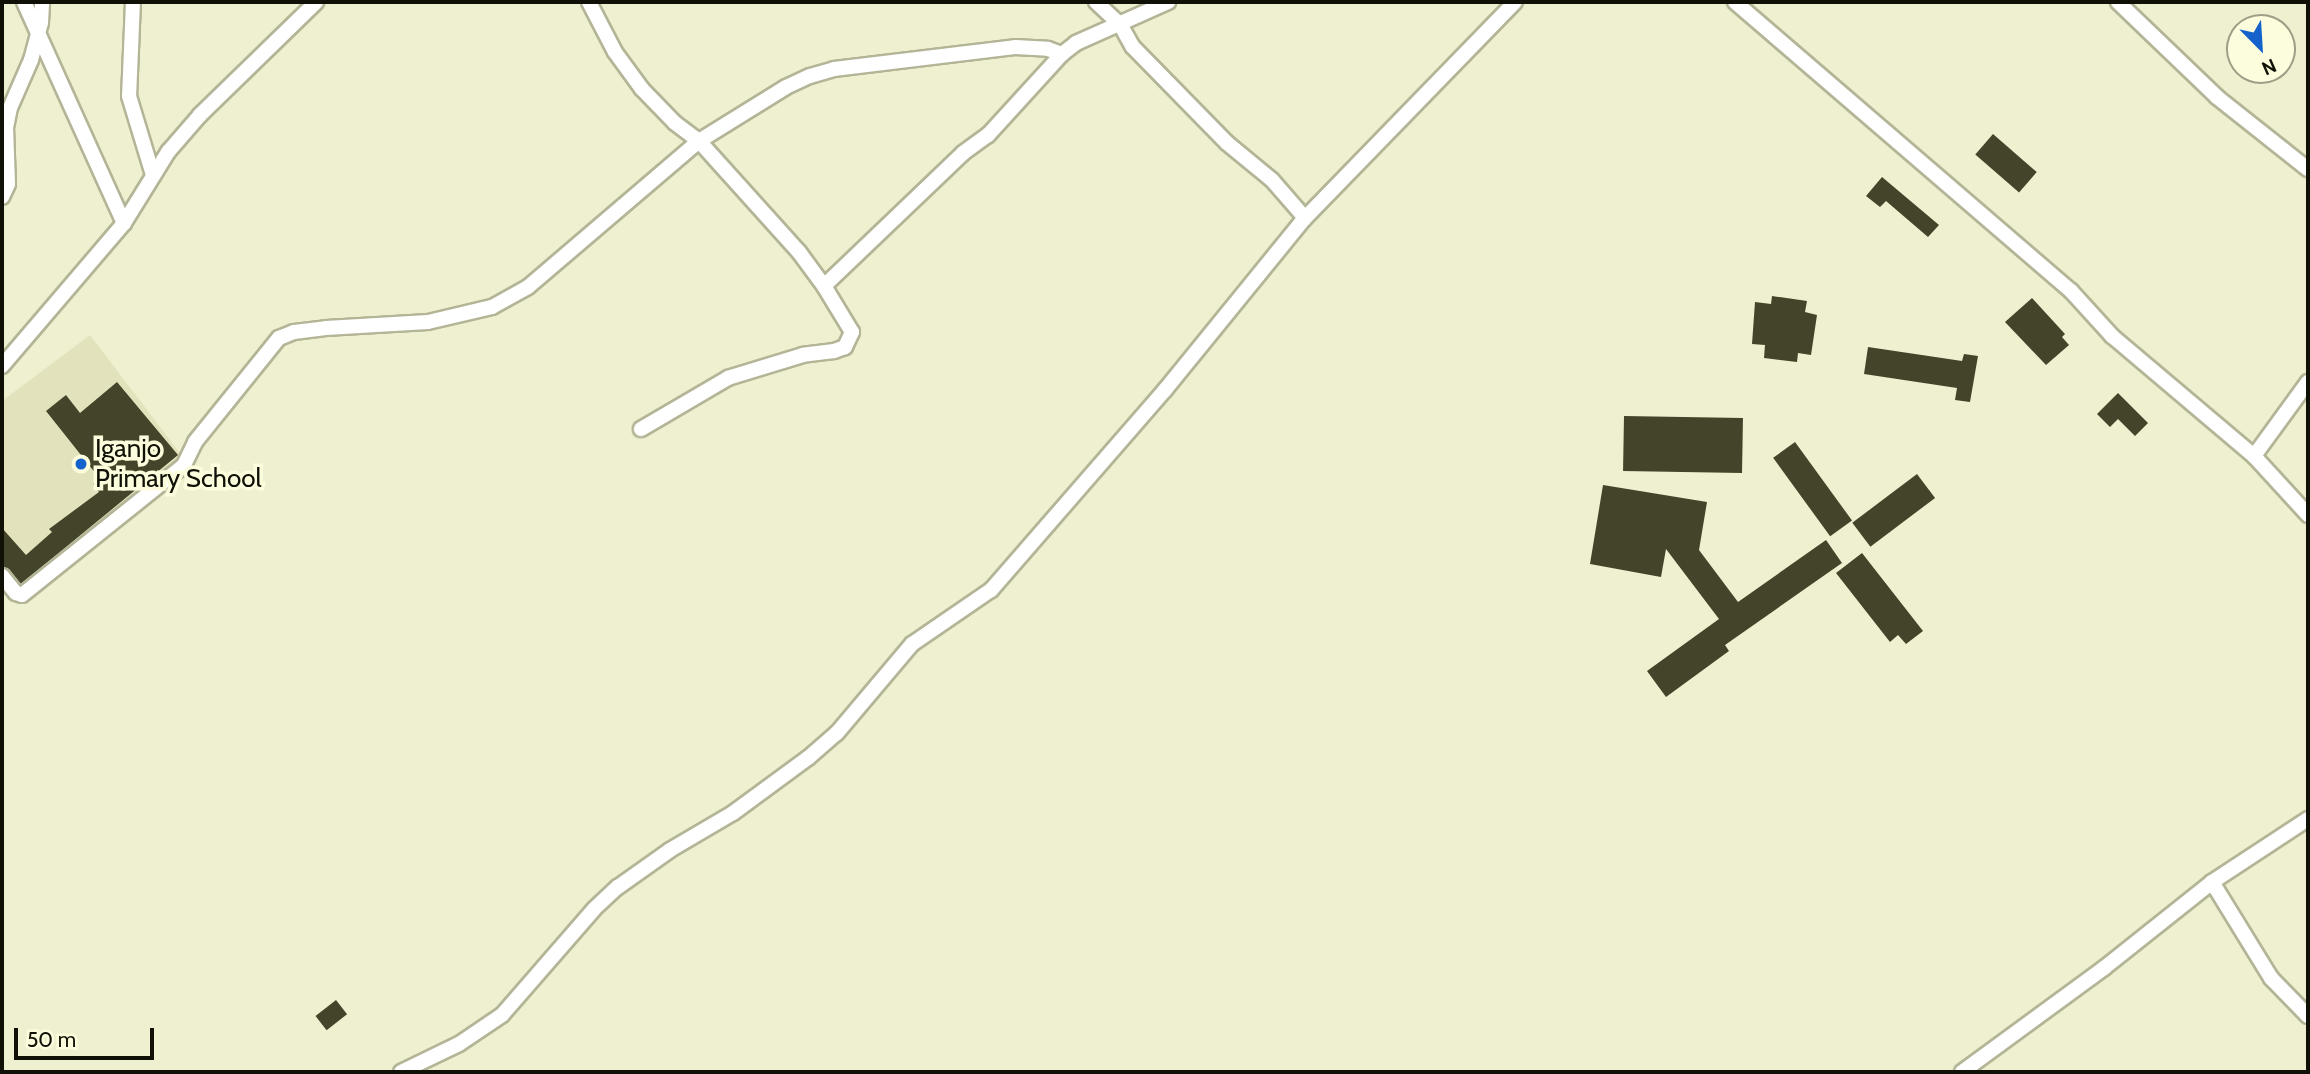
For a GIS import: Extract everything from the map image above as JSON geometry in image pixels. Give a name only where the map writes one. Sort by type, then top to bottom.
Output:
[{"type":"street","points":[[24,2],[124,223]]},
{"type":"street","points":[[2,197],[8,184],[6,128],[10,108],[31,60],[42,2]]},
{"type":"street","points":[[133,2],[129,96],[153,175]]},
{"type":"street","points":[[2,366],[124,223],[153,175],[200,115],[316,2]]},
{"type":"street","points":[[589,2],[615,52],[642,89],[675,123],[699,141],[824,286],[852,332],[845,347],[790,358],[728,378],[641,429]]},
{"type":"street","points":[[1096,2],[1120,24],[1133,47],[1227,142],[1272,180],[1306,218]]},
{"type":"street","points":[[824,286],[954,161],[988,135],[1062,54],[1076,43],[1168,2]]},
{"type":"street","points":[[401,1072],[459,1044],[502,1015],[594,909],[618,887],[670,850],[733,813],[808,758],[837,733],[912,644],[991,590],[1165,390],[1306,218],[1515,2]]},
{"type":"street","points":[[1735,2],[2071,291],[2112,336],[2254,456],[2308,515]]},
{"type":"street","points":[[2118,2],[2217,97],[2308,169]]},
{"type":"street","points":[[2,576],[16,593],[22,595],[184,465],[195,442],[279,338],[294,332],[326,328],[428,323],[492,307],[528,287],[699,141],[786,87],[834,69],[1015,47],[1062,54]]},
{"type":"street","points":[[2254,456],[2308,383]]},
{"type":"street","points":[[1962,1072],[2104,968],[2212,882],[2308,819]]},
{"type":"street","points":[[2212,882],[2271,978],[2308,1016]]},
{"type":"shaded area","points":[[90,335],[192,469],[14,603],[2,588],[2,401]]},
{"type":"building","points":[[1993,134],[2037,172],[2019,192],[1975,154]]},
{"type":"building","points":[[1882,177],[1939,225],[1928,237],[1886,201],[1880,207],[1866,196]]},
{"type":"building","points":[[1772,296],[1807,301],[1805,312],[1817,315],[1811,355],[1798,353],[1797,362],[1764,358],[1765,345],[1752,344],[1755,302],[1771,304]]},
{"type":"building","points":[[2032,298],[2065,334],[2062,337],[2069,345],[2046,365],[2005,322]]},
{"type":"building","points":[[1868,347],[1962,361],[1964,354],[1978,356],[1970,402],[1955,400],[1957,388],[1864,374]]},
{"type":"building","points":[[117,382],[178,455],[21,584],[9,569],[2,567],[2,528],[26,555],[52,532],[49,529],[99,492],[93,484],[100,479],[46,411],[66,395],[80,413]]},
{"type":"building","points":[[2118,393],[2148,423],[2135,436],[2118,419],[2110,427],[2097,414]]},
{"type":"building","points":[[1624,416],[1743,418],[1742,473],[1623,471]]},
{"type":"building","points":[[1795,442],[1852,520],[1830,536],[1773,458]]},
{"type":"building","points":[[1917,474],[1935,498],[1870,547],[1852,523]]},
{"type":"building","points":[[1603,485],[1707,502],[1699,550],[1738,602],[1826,540],[1842,563],[1725,645],[1729,651],[1666,697],[1647,671],[1719,619],[1666,549],[1661,577],[1590,564]]},
{"type":"building","points":[[1862,553],[1923,631],[1906,644],[1898,635],[1890,642],[1836,573]]},
{"type":"building","points":[[336,1000],[347,1014],[327,1030],[316,1016]]},
{"type":"place","name":"Iganjo Primary School","points":[[81,464]]}]
